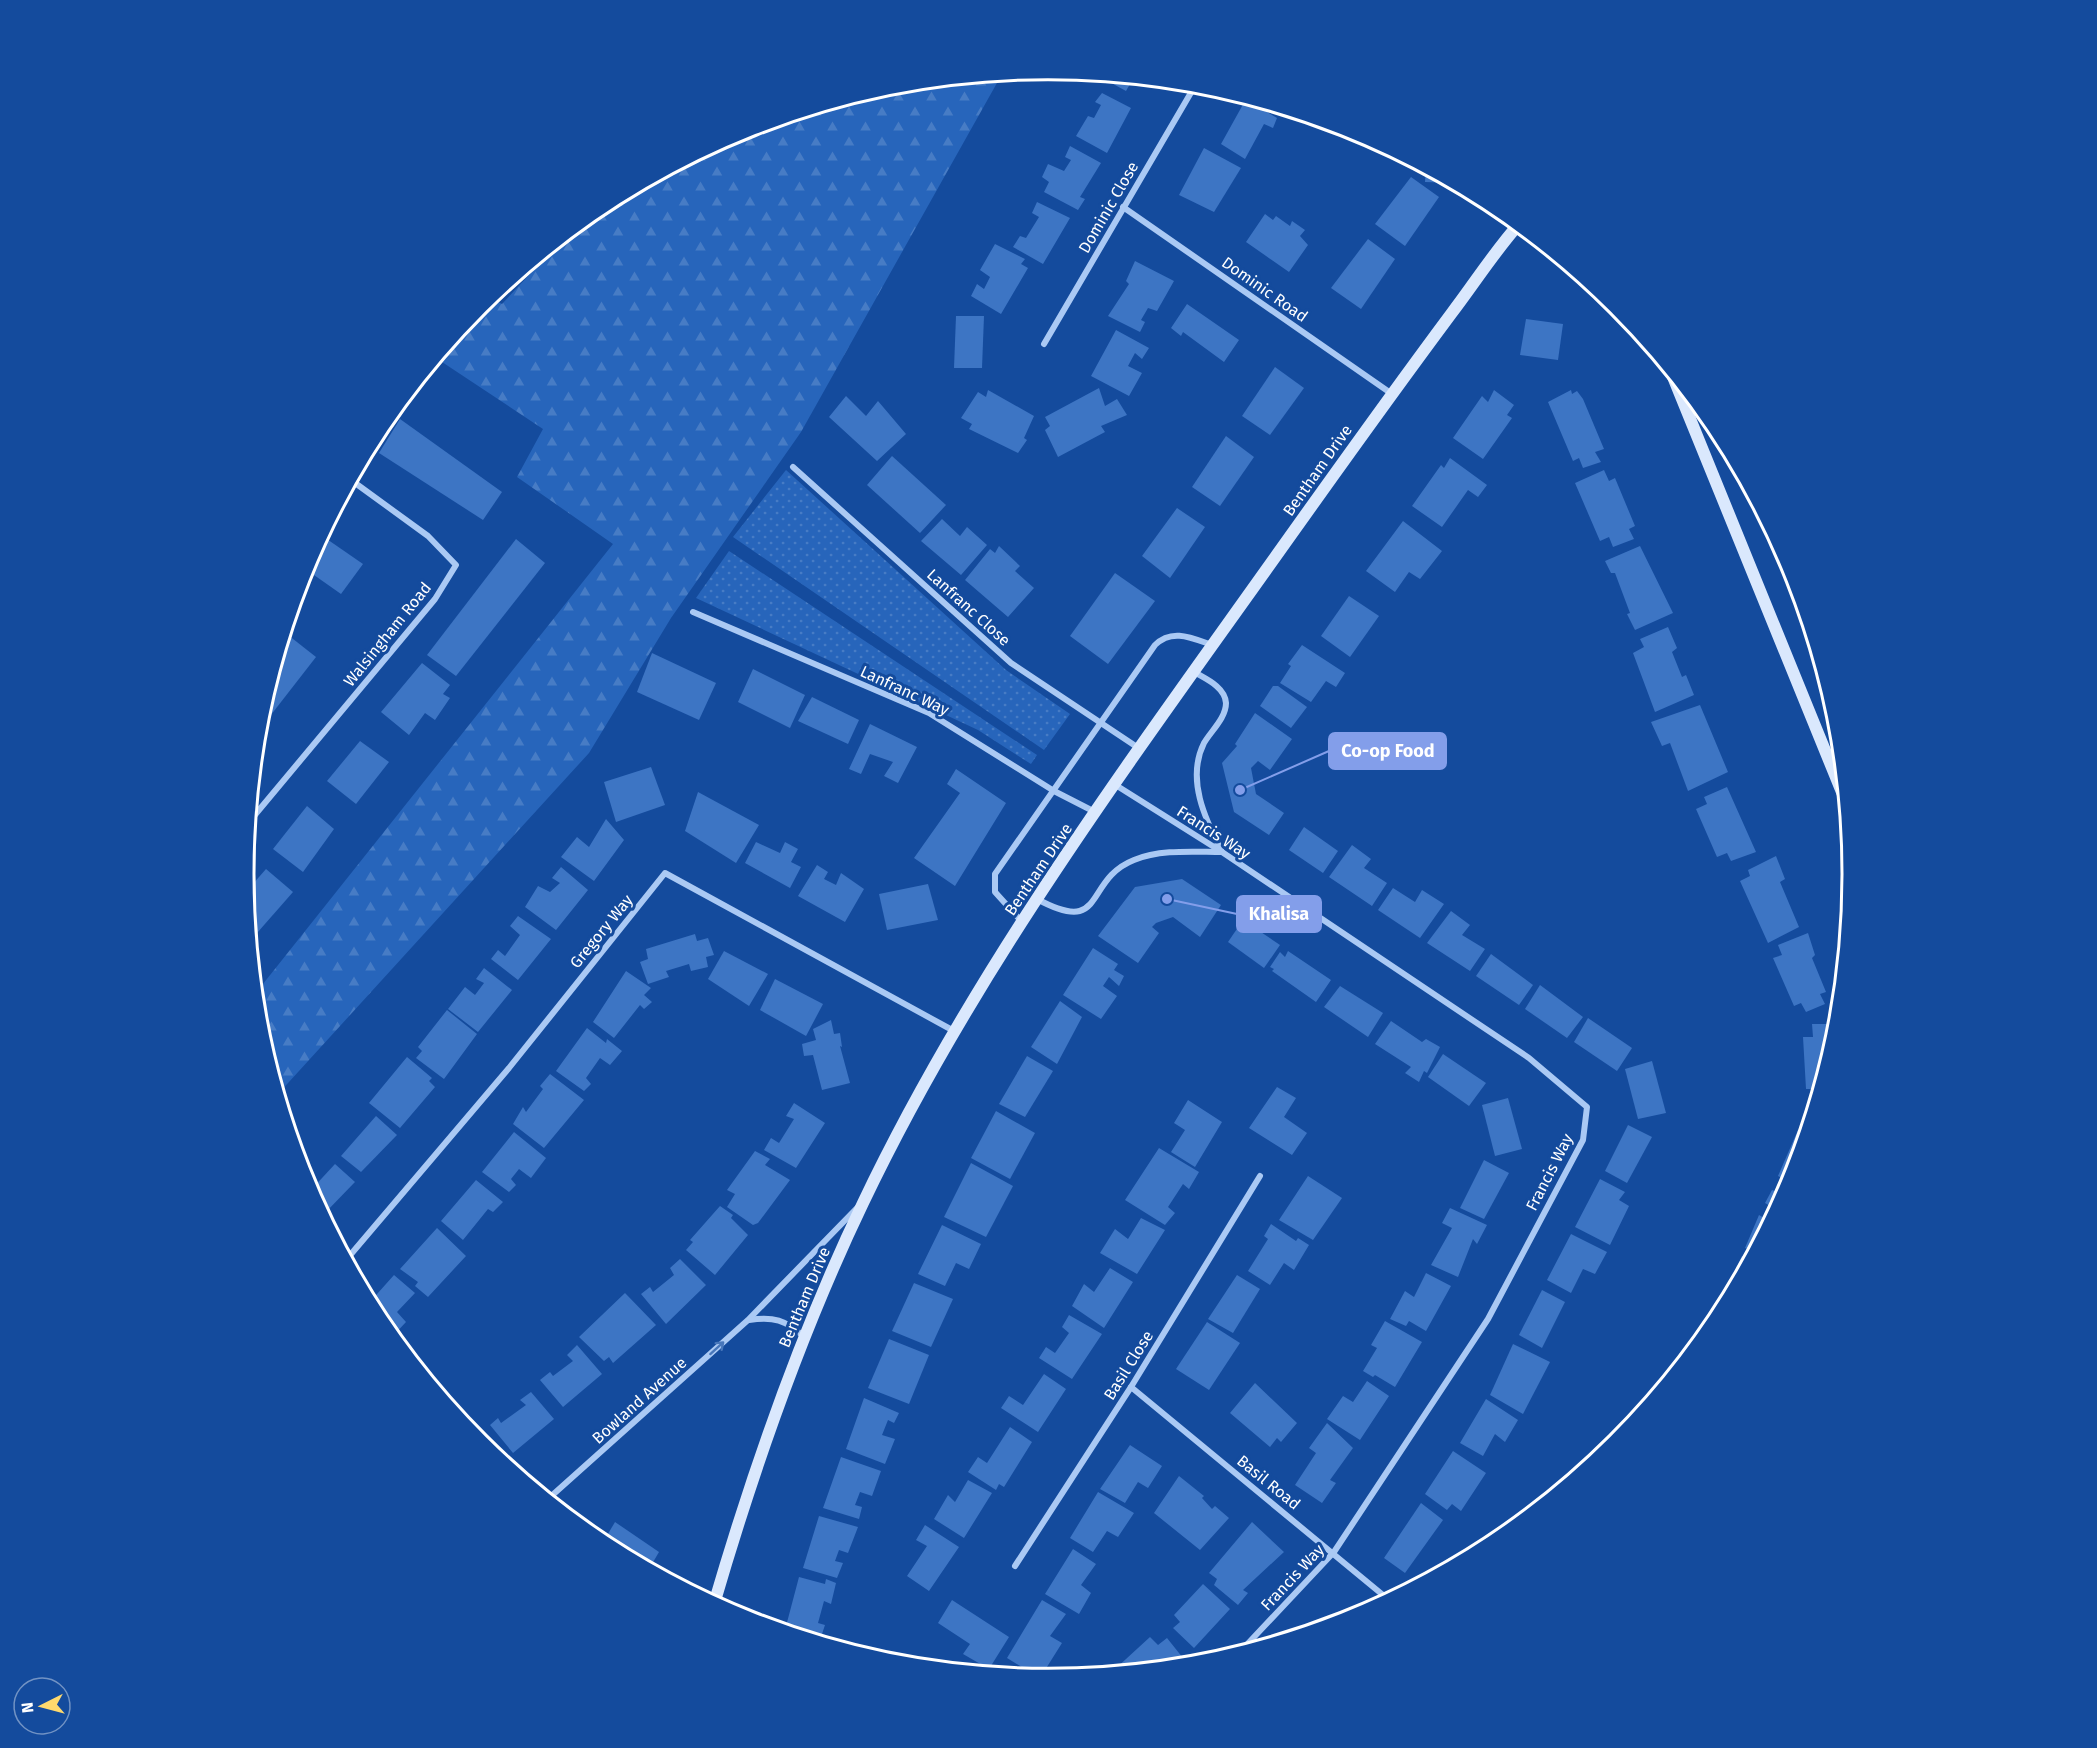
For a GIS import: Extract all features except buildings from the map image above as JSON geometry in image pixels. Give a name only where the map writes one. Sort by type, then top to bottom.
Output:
[{"type":"street","name":"Dominic Close","points":[[1044,344],[1191,93]]},
{"type":"street","name":"Dominic Road","points":[[1123,207],[1392,394]]},
{"type":"street","name":"Bentham Drive","points":[[716,1596],[743,1506],[804,1338],[863,1202],[954,1031],[1037,898],[1114,784],[1392,394],[1514,231]]},
{"type":"street","points":[[1678,388],[1837,780]]},
{"type":"street","name":"Lanfranc Close","points":[[793,467],[1004,657],[1140,749]]},
{"type":"street","name":"Walsingham Road","points":[[257,812],[435,598],[456,565],[428,536],[356,484]]},
{"type":"street","name":"Lanfranc Way","points":[[693,612],[929,713],[1054,791],[1095,813]]},
{"type":"street","points":[[1022,922],[995,892],[995,874],[1159,640],[1176,635],[1212,645]]},
{"type":"street","points":[[1037,898],[1061,912],[1081,912],[1088,907],[1117,870],[1132,861],[1152,855],[1222,852],[1201,806],[1197,780],[1200,755],[1223,715],[1226,702],[1222,692],[1194,672]]},
{"type":"street","name":"Francis Way","points":[[1114,784],[1222,852],[1528,1058],[1587,1107],[1583,1140],[1488,1319],[1334,1552],[1249,1642]]},
{"type":"street","name":"Gregory Way","points":[[351,1254],[509,1068],[665,873],[954,1031]]},
{"type":"street","name":"Basil Close","points":[[1015,1566],[1131,1387],[1260,1176]]},
{"type":"street","name":"Bowland Avenue","points":[[553,1494],[748,1320],[830,1232],[863,1202]]},
{"type":"street","points":[[748,1320],[760,1318],[784,1321],[804,1338]]},
{"type":"street","name":"Basil Road","points":[[1131,1387],[1334,1552],[1383,1595]]},
{"type":"green space","points":[[998,81],[801,432],[671,618],[589,753],[283,1088],[269,1029],[262,985],[613,544],[517,477],[543,429],[441,362],[487,312],[498,302],[502,304],[535,269],[607,213],[697,161],[744,140],[843,107],[945,86]]},
{"type":"green space","points":[[786,470],[1006,670],[1070,714],[1044,750],[733,537]]},
{"type":"green space","points":[[729,551],[1037,755],[1031,764],[978,730],[696,598]]},
{"type":"place","name":"Co-op Food","points":[[1240,790]]},
{"type":"place","name":"Khalisa","points":[[1167,899]]}]
